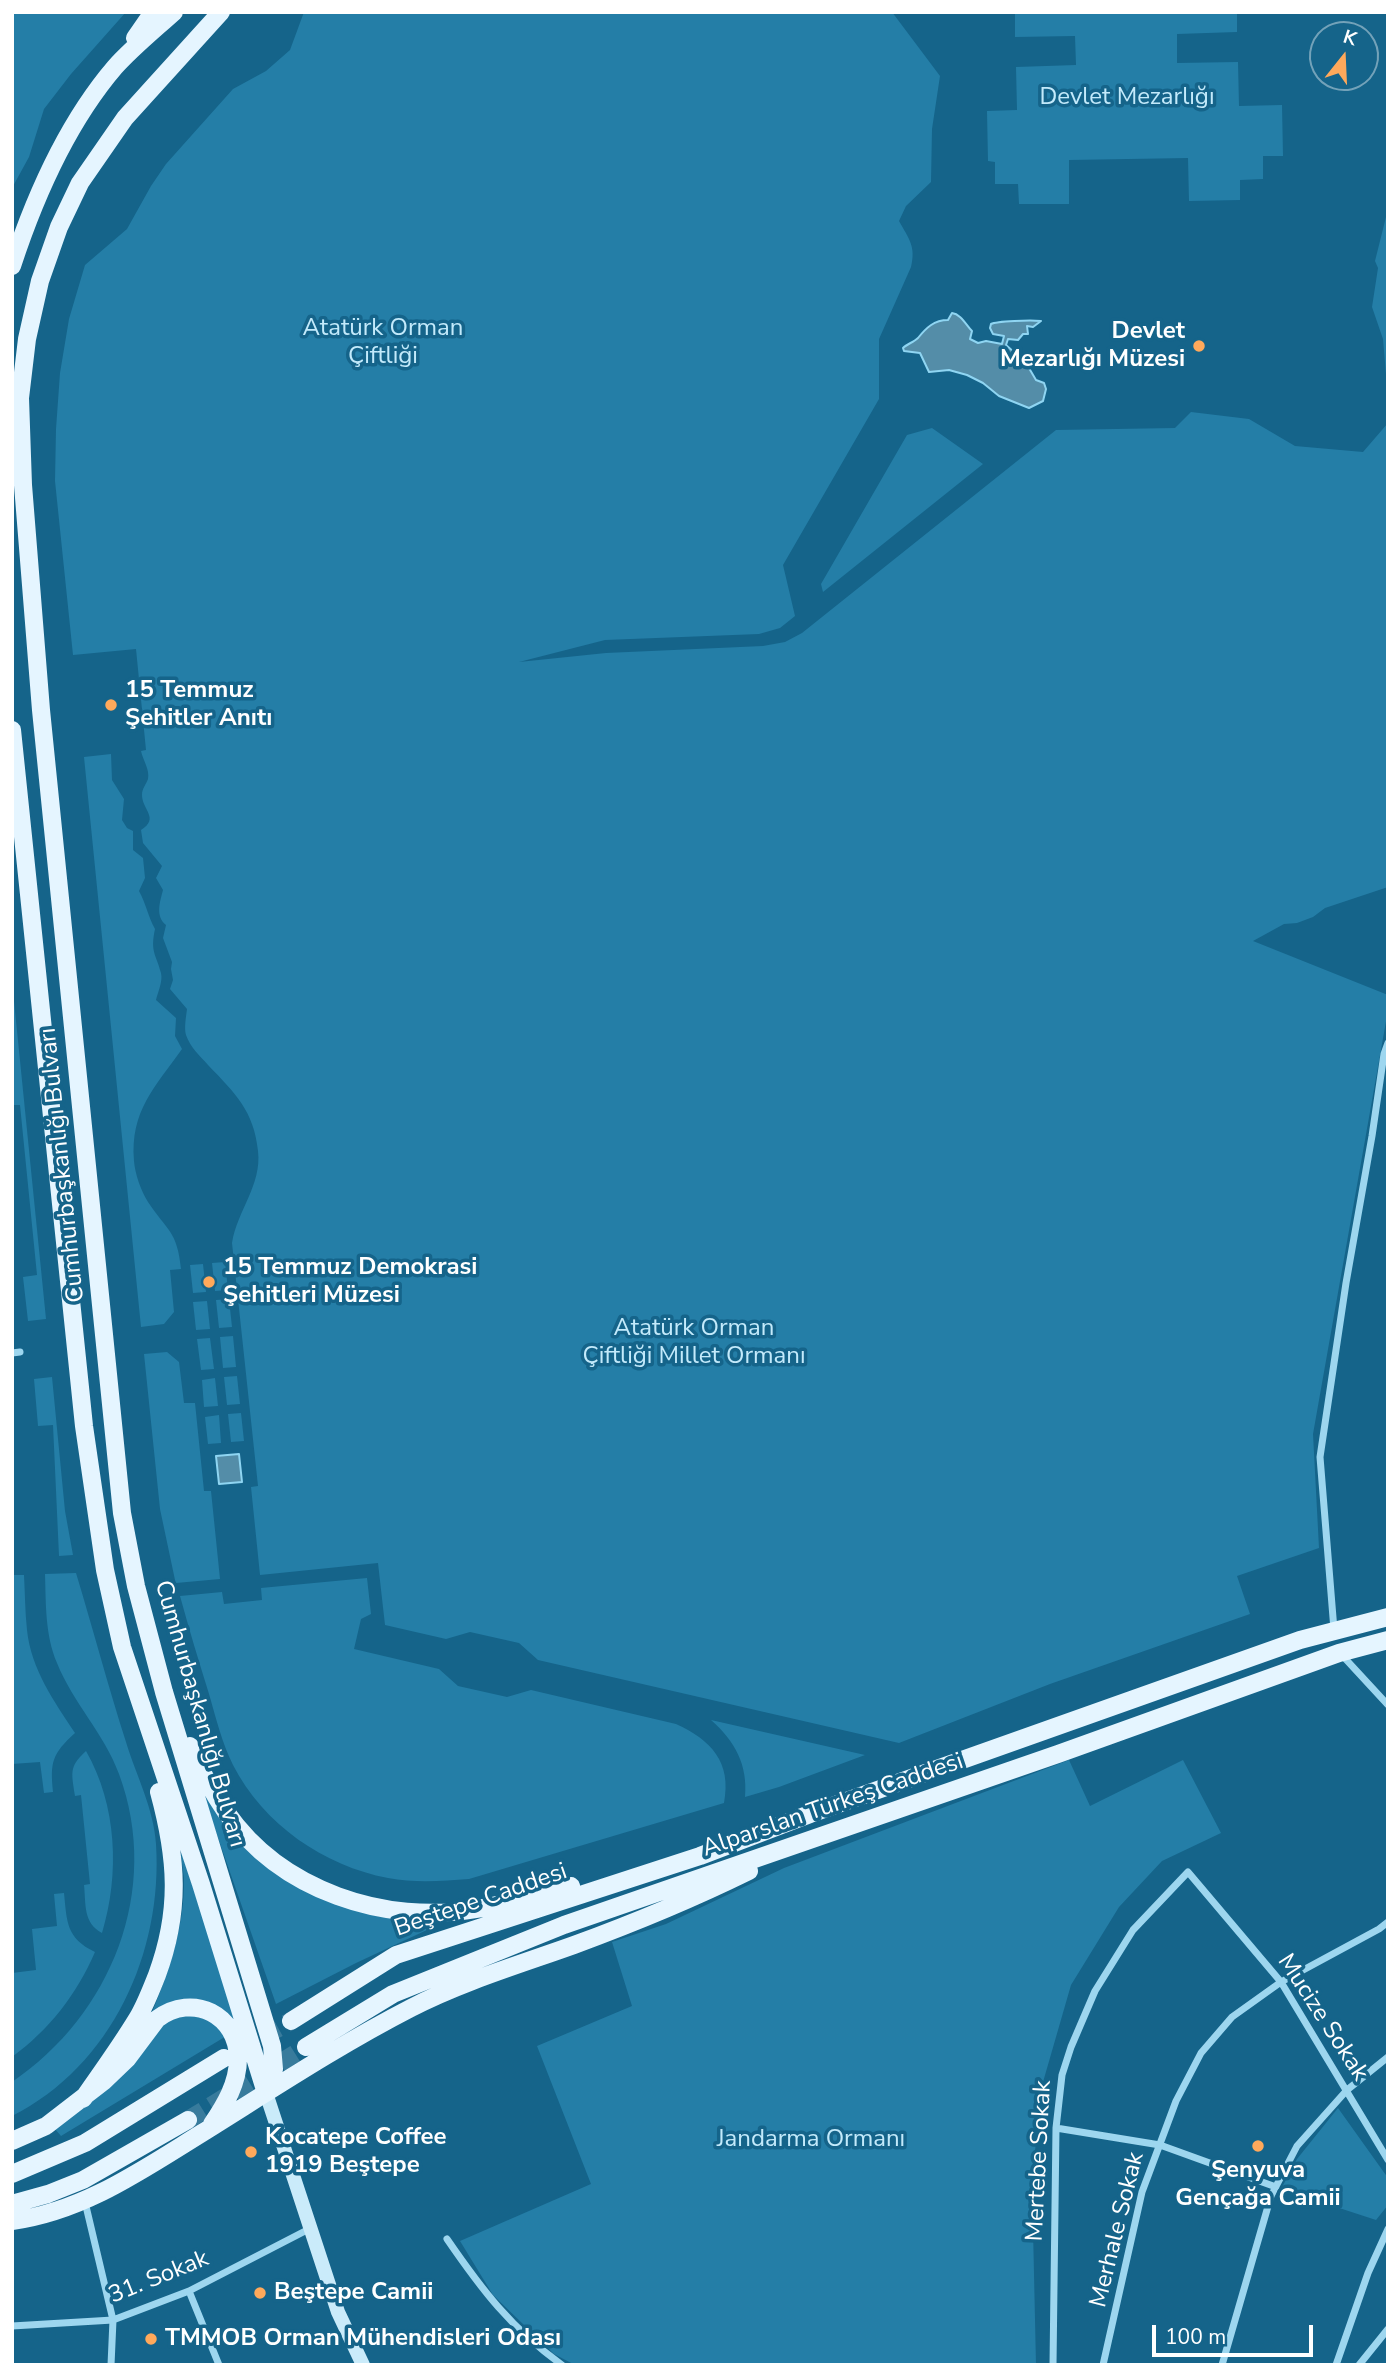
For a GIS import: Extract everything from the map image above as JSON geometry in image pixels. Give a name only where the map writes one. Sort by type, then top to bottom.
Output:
[{"type":"main road","points":[[12,266],[31,215],[67,136],[153,12]]},
{"type":"main road","points":[[116,66],[174,12]]},
{"type":"main road","name":"Cumhurbaşkanlığı Bulvarı","points":[[221,12],[125,118],[80,183],[59,227],[40,281],[27,339],[20,398],[23,485],[41,710],[122,1513],[136,1586],[164,1692],[272,2046],[274,2069],[266,2093]]},
{"type":"main road","name":"Cumhurbaşkanlığı Bulvarı","points":[[12,730],[84,1426],[105,1570],[122,1647],[201,1884],[266,2093]]},
{"type":"main road","name":"Alparslan Türkeş Caddesi","points":[[700,1856],[1300,1640],[1388,1617]]},
{"type":"main road","name":"Alparslan Türkeş Caddesi","points":[[306,2047],[393,1994],[564,1925],[1339,1653],[1388,1640]]},
{"type":"main road","points":[[83,2099],[138,2017],[165,1953],[174,1909],[174,1866],[166,1817],[129,1695],[122,1647]]},
{"type":"main road","points":[[164,1692],[211,1787],[226,1813],[245,1835],[285,1869],[312,1885],[373,1908],[429,1912],[476,1909],[700,1856]]},
{"type":"main road","points":[[12,2221],[41,2216],[85,2202],[325,2055],[414,2006],[680,1905],[812,1839]]},
{"type":"main road","name":"Beştepe Caddesi","points":[[291,2021],[396,1955],[700,1856]]},
{"type":"main road","points":[[12,2141],[46,2126],[83,2099],[127,2059],[157,2019],[175,2009],[196,2008],[223,2020],[230,2029],[238,2058],[236,2077],[227,2099],[208,2129]]},
{"type":"main road","points":[[12,2174],[85,2143],[224,2058]]},
{"type":"main road","points":[[266,2093],[338,2312],[363,2365]]},
{"type":"main road","points":[[12,2204],[83,2180],[188,2120]]},
{"type":"street","points":[[1334,1630],[1320,1457],[1346,1283],[1388,1043]]},
{"type":"street","points":[[1339,1653],[1388,1705]]},
{"type":"street","name":"Mucize Sokak","points":[[1188,1872],[1280,1982],[1388,2160]]},
{"type":"street","name":"Mertebe Sokak","points":[[1053,2365],[1056,2128],[1062,2075],[1095,1991],[1133,1930],[1188,1872]]},
{"type":"street","name":"Merhale Sokak","points":[[1103,2365],[1142,2192],[1176,2101],[1201,2053],[1232,2017],[1280,1982],[1357,1942],[1388,1922]]},
{"type":"street","points":[[1222,2365],[1271,2196],[1297,2146],[1346,2090],[1388,2057]]},
{"type":"street","points":[[1056,2128],[1160,2145],[1276,2187]]},
{"type":"street","points":[[85,2202],[113,2320],[111,2365]]},
{"type":"street","name":"31. Sokak","points":[[12,2326],[113,2320],[189,2291],[310,2228]]},
{"type":"street","points":[[1336,2365],[1368,2273],[1388,2229]]},
{"type":"street","points":[[447,2239],[482,2290],[508,2320],[562,2365]]},
{"type":"street","points":[[189,2291],[219,2365]]},
{"type":"street","points":[[1359,2365],[1388,2329]]},
{"type":"green space","points":[[12,12],[126,12],[44,109],[29,157],[12,188]]},
{"type":"green space","points":[[304,12],[892,12],[940,76],[932,129],[931,182],[906,206],[899,221],[911,243],[913,253],[911,267],[879,339],[879,399],[783,565],[795,616],[780,628],[759,634],[605,640],[519,662],[606,653],[763,646],[785,642],[802,633],[1056,430],[1175,428],[1191,412],[1249,419],[1295,446],[1363,452],[1388,423],[1388,887],[1325,908],[1313,917],[1297,923],[1284,924],[1253,941],[1388,995],[1388,1010],[1313,1434],[1319,1548],[1237,1576],[1250,1614],[1050,1684],[899,1743],[538,1660],[519,1643],[470,1632],[446,1639],[385,1625],[378,1563],[260,1575],[251,1487],[258,1486],[232,1243],[256,1175],[256,1137],[242,1104],[190,1043],[185,1032],[187,1009],[170,989],[173,980],[172,962],[163,938],[166,925],[159,913],[163,890],[156,878],[162,866],[143,843],[141,830],[150,818],[142,795],[148,776],[141,751],[146,750],[136,649],[73,655],[55,481],[56,429],[60,373],[69,319],[85,265],[127,229],[166,164],[233,89],[266,71],[290,50]]},
{"type":"green space","name":"Devlet Mezarlığı","points":[[1015,12],[1237,12],[1237,32],[1177,34],[1177,63],[1238,62],[1239,106],[1282,105],[1283,156],[1263,156],[1263,179],[1240,180],[1240,200],[1189,201],[1188,158],[1069,160],[1069,204],[1019,204],[1018,184],[995,184],[995,162],[988,161],[987,111],[1017,110],[1016,67],[1076,65],[1075,36],[1015,37]]},
{"type":"green space","points":[[1388,209],[1388,398],[1383,339],[1372,307],[1378,268],[1375,261]]},
{"type":"green space","points":[[932,428],[983,464],[823,592],[821,584],[907,435]]},
{"type":"green space","points":[[111,754],[112,780],[124,799],[122,820],[127,828],[133,831],[133,850],[143,858],[145,878],[139,891],[155,929],[153,948],[161,976],[156,1000],[176,1018],[175,1036],[182,1049],[146,1100],[136,1128],[134,1161],[139,1182],[148,1202],[174,1238],[181,1269],[170,1270],[174,1312],[164,1324],[141,1327],[84,757]]},
{"type":"green space","points":[[12,981],[46,1319],[28,1321],[23,1277],[37,1275],[20,1105],[12,1105]]},
{"type":"green space","points":[[225,1262],[228,1290],[215,1291],[212,1263]]},
{"type":"green space","points":[[203,1264],[206,1292],[193,1293],[190,1265]]},
{"type":"green space","points":[[229,1299],[232,1327],[219,1328],[216,1300]]},
{"type":"green space","points":[[207,1301],[210,1329],[196,1330],[193,1302]]},
{"type":"green space","points":[[233,1336],[236,1367],[223,1368],[220,1337]]},
{"type":"green space","points":[[210,1338],[214,1369],[201,1370],[197,1339]]},
{"type":"green space","points":[[167,1352],[179,1362],[184,1403],[195,1403],[204,1491],[211,1491],[220,1579],[176,1583],[175,1580],[160,1509],[144,1354]]},
{"type":"green space","points":[[237,1376],[240,1404],[227,1405],[224,1377]]},
{"type":"green space","points":[[52,1377],[65,1511],[73,1555],[59,1556],[53,1425],[38,1426],[34,1379]]},
{"type":"green space","points":[[215,1378],[218,1406],[204,1407],[202,1380]]},
{"type":"green space","points":[[241,1413],[244,1441],[231,1442],[228,1414]]},
{"type":"green space","points":[[219,1415],[221,1443],[208,1444],[205,1417]]},
{"type":"green space","points":[[76,1573],[119,1721],[152,1818],[156,1844],[156,1885],[151,1925],[140,1964],[124,2002],[103,2036],[78,2068],[47,2094],[12,2116],[12,2082],[47,2054],[77,2022],[101,1986],[119,1946],[130,1905],[134,1862],[131,1818],[119,1774],[105,1745],[64,1678],[53,1652],[48,1630],[45,1574]]},
{"type":"green space","points":[[12,1575],[24,1575],[27,1630],[33,1658],[59,1709],[75,1733],[54,1759],[53,1792],[44,1793],[40,1762],[12,1764]]},
{"type":"green space","points":[[367,1578],[371,1614],[361,1619],[354,1649],[439,1669],[458,1686],[507,1697],[531,1690],[676,1724],[699,1737],[716,1754],[725,1776],[724,1803],[469,1879],[398,1880],[364,1872],[319,1853],[278,1824],[261,1806],[233,1765],[180,1596],[222,1592],[224,1604],[262,1600],[261,1588]]},
{"type":"green space","points":[[711,1720],[865,1755],[745,1797],[744,1774],[738,1754],[727,1736]]},
{"type":"green space","points":[[86,1751],[104,1794],[112,1840],[111,1887],[102,1933],[88,1918],[84,1885],[90,1884],[81,1795],[75,1796],[72,1776],[76,1762]]},
{"type":"green space","name":"Jandarma Ormanı","points":[[1069,1760],[1090,1806],[1183,1760],[1221,1833],[1162,1861],[1119,1907],[1071,1985],[1041,2089],[1032,2183],[1036,2365],[575,2365],[554,2354],[493,2295],[460,2241],[591,2184],[537,2046],[632,2006],[612,1942],[666,1924],[784,1868]]},
{"type":"green space","points":[[194,1769],[222,1817],[356,1910],[377,1916],[425,1919],[429,1929],[276,2004]]},
{"type":"green space","points":[[181,1851],[239,2026],[217,2008],[151,2015],[170,1965],[179,1930],[184,1896]]},
{"type":"green space","points":[[64,1893],[67,1921],[73,1935],[85,1947],[95,1952],[80,1982],[61,2010],[38,2035],[12,2057],[12,1973],[36,1970],[32,1929],[57,1926],[54,1894]]},
{"type":"green space","points":[[174,2015],[207,2017],[228,2035],[61,2136],[55,2129],[157,2026]]},
{"type":"green space","points":[[1338,2108],[1388,2178],[1388,2205],[1376,2220],[1281,2189],[1297,2159]]},
{"type":"shaded area","points":[[952,313],[963,320],[972,331],[970,339],[978,343],[986,341],[1002,344],[1004,336],[993,334],[991,324],[1041,321],[1033,327],[1027,326],[1028,334],[1023,334],[1018,340],[1008,339],[1006,345],[1026,363],[1036,380],[1044,383],[1046,389],[1043,401],[1029,408],[999,396],[967,375],[949,370],[929,372],[920,353],[904,351],[903,348],[927,328],[939,321],[948,320]]},
{"type":"shaded area","points":[[239,1454],[242,1482],[219,1484],[216,1456]]},
{"type":"tunnel","points":[[239,2050],[291,2021]]},
{"type":"tunnel","points":[[188,2120],[306,2047]]},
{"type":"place","name":"Devlet Mezarlığı Müzesi","points":[[1199,346]]},
{"type":"place","name":"15 Temmuz Şehitler Anıtı","points":[[111,705]]},
{"type":"place","name":"15 Temmuz Demokrasi Şehitleri Müzesi","points":[[209,1282]]},
{"type":"place","name":"Şenyuva Gençağa Camii","points":[[1258,2146]]},
{"type":"place","name":"Kocatepe Coffee 1919 Beştepe","points":[[251,2152]]},
{"type":"place","name":"Beştepe Camii","points":[[260,2293]]},
{"type":"place","name":"TMMOB Orman Mühendisleri Odası","points":[[151,2339]]},
{"type":"park label","name":"Atatürk Orman Çiftliği","points":[[383,343]]},
{"type":"park label","name":"Atatürk Orman Çiftliği Millet Ormanı","points":[[694,1343]]}]
